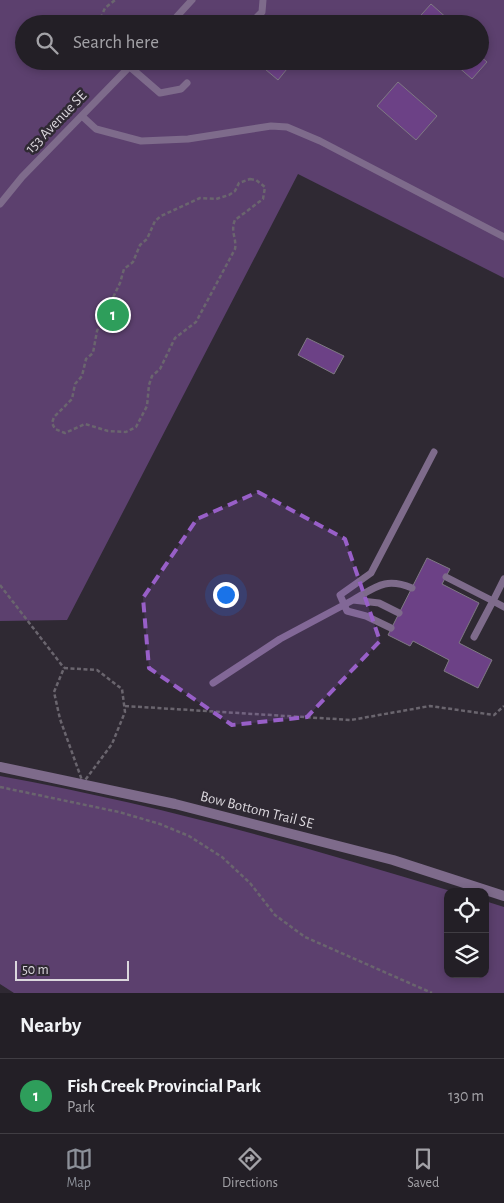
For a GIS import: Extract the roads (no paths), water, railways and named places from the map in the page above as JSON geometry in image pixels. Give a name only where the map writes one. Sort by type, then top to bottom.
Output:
[{"type":"street","name":"Bow Bottom Trail SE","points":[[0,767],[83,783],[393,860],[504,896]]},
{"type":"lane","points":[[178,15],[192,0]]},
{"type":"lane","points":[[259,15],[262,12],[263,0]]},
{"type":"lane","name":"153 Avenue SE","points":[[0,204],[22,177],[126,70]]},
{"type":"lane","points":[[138,70],[160,93],[176,90],[187,83]]},
{"type":"lane","points":[[82,117],[96,128],[141,141],[188,139],[271,126],[287,127],[320,141],[504,237]]},
{"type":"lane","points":[[391,628],[366,616],[347,611],[340,595],[371,573],[434,452]]},
{"type":"lane","points":[[446,577],[504,607]]},
{"type":"lane","points":[[474,637],[504,579]]},
{"type":"lane","points":[[213,683],[280,638],[383,584],[399,583],[412,588]]},
{"type":"lane","points":[[353,600],[379,603],[399,613]]},
{"type":"place","name":"Fish Creek Provincial Park","points":[[113,315]]}]
